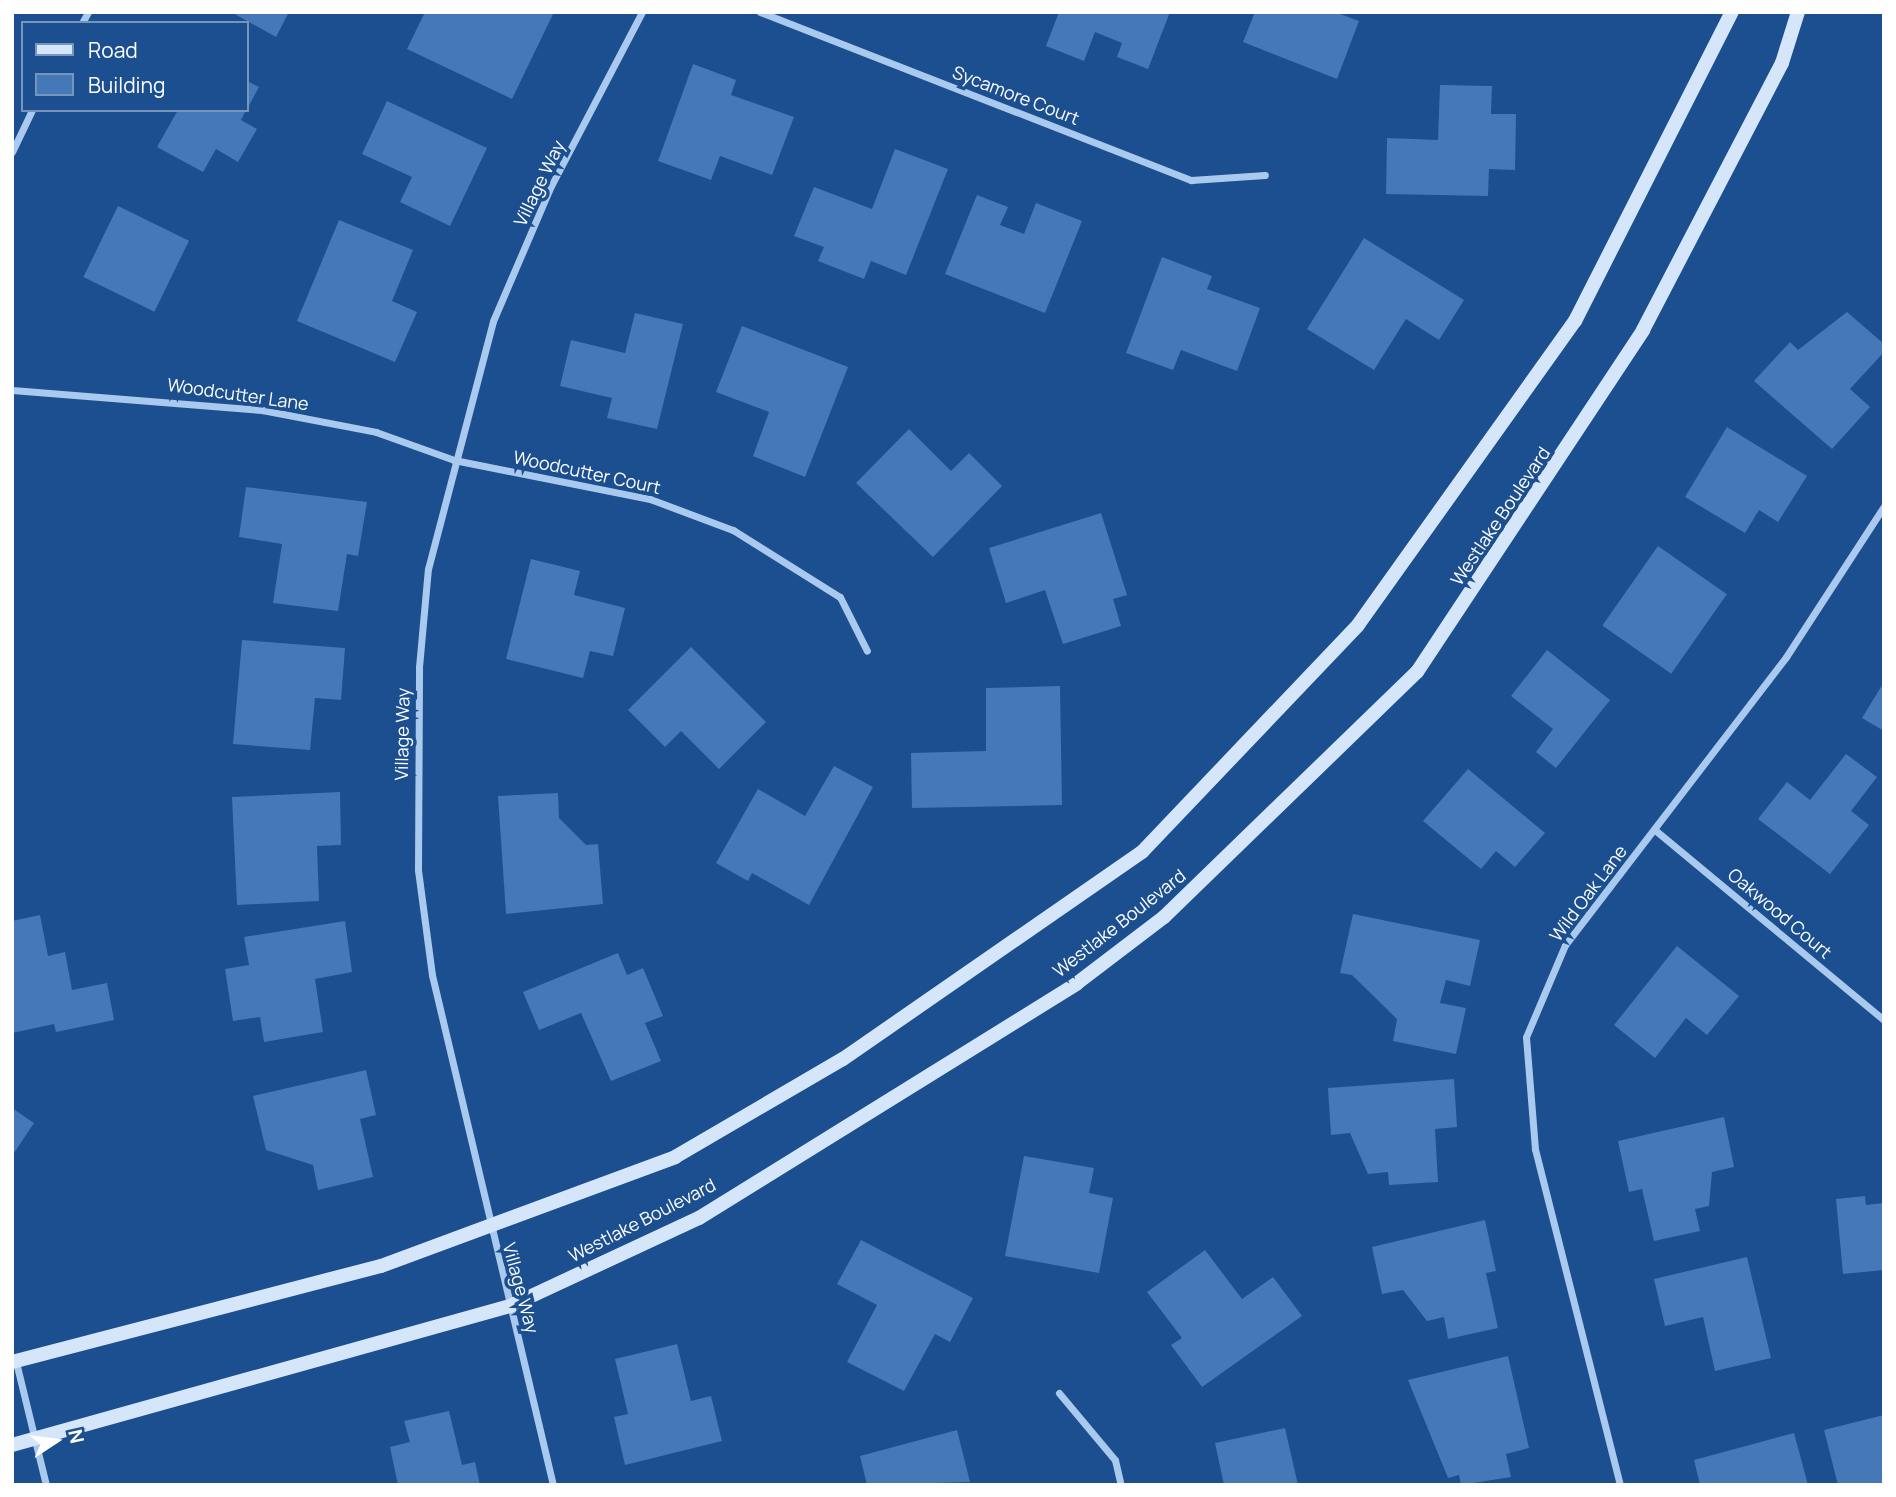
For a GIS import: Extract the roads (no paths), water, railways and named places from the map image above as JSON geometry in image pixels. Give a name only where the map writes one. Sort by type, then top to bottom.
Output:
[{"type":"street","name":"Village Way","points":[[553,1485],[510,1306],[488,1230],[432,975],[418,870],[419,667],[428,569],[454,460],[493,321],[551,186],[642,12]]},
{"type":"street","name":"Sycamore Court","points":[[760,12],[1192,180],[1265,174]]},
{"type":"street","points":[[46,1485],[14,1361],[381,1266],[488,1230],[675,1157],[843,1059],[1142,852],[1358,625],[1575,321],[1732,12]]},
{"type":"street","name":"Westlake Boulevard","points":[[12,1445],[510,1306],[699,1218],[1076,984],[1256,834],[1417,672],[1643,330],[1782,63],[1798,12]]},
{"type":"street","points":[[12,152],[31,112]]},
{"type":"street","name":"Woodcutter Lane","points":[[12,390],[262,410],[376,432],[454,460]]},
{"type":"street","name":"Woodcutter Court","points":[[454,460],[650,499],[733,530],[839,597],[867,651]]},
{"type":"street","name":"Wild Oak Lane","points":[[1620,1485],[1535,1149],[1526,1037],[1565,945],[1786,657],[1884,506]]},
{"type":"street","name":"Oakwood Court","points":[[1655,830],[1884,1020]]},
{"type":"street","points":[[1059,1393],[1115,1460],[1121,1485]]}]
